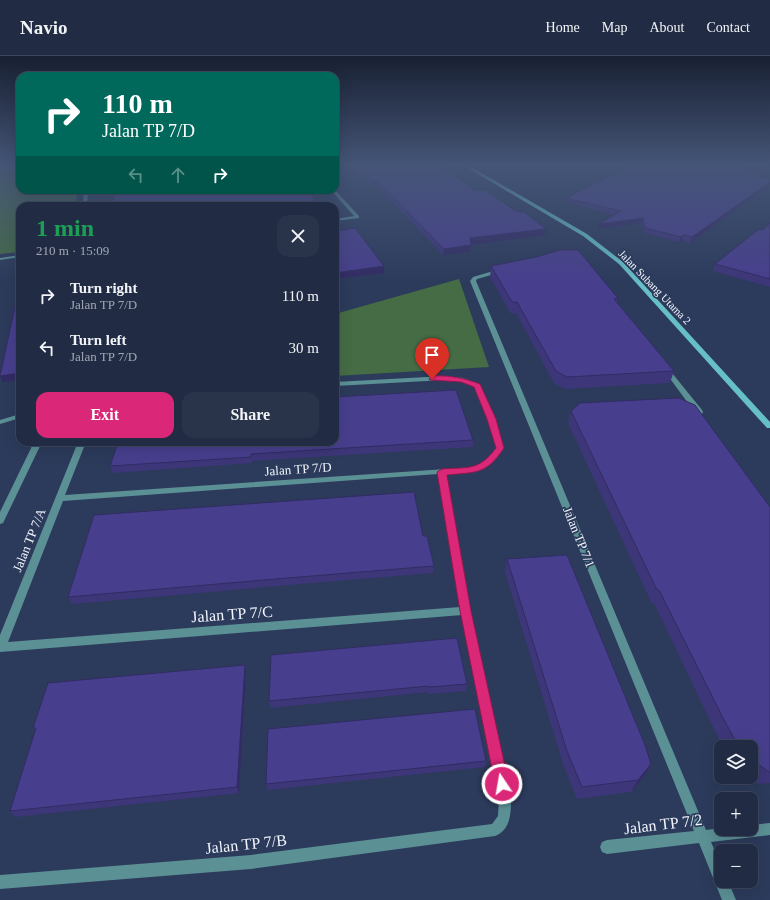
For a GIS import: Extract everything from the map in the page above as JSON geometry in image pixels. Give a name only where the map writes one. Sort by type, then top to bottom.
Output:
[{"type":"main road","name":"Jalan Subang Utama 2","points":[[532,203],[585,234],[621,263],[770,426]]},
{"type":"street","points":[[339,219],[357,217],[345,203]]},
{"type":"street","points":[[0,259],[16,257]]},
{"type":"street","name":"Jalan TP 7/1","points":[[510,268],[475,278],[473,281],[714,864]]},
{"type":"street","points":[[659,360],[705,421]]},
{"type":"street","name":"Jalan TP 7/D","points":[[60,498],[478,469],[491,460],[500,448],[492,419],[477,385],[463,380],[445,378],[339,384]]},
{"type":"street","points":[[0,422],[16,417]]},
{"type":"street","points":[[0,521],[3,508],[36,446]]},
{"type":"street","name":"Jalan TP 7/A","points":[[0,647],[80,446]]},
{"type":"street","points":[[442,472],[466,611]]},
{"type":"street","name":"Jalan TP 7/C","points":[[0,647],[466,611]]},
{"type":"street","name":"Jalan TP 7/B","points":[[0,882],[251,862],[495,830],[504,818],[505,798],[466,611]]},
{"type":"street","name":"Jalan TP 7/2","points":[[607,847],[770,829]]},
{"type":"street","name":"Jalan TP 7/1","points":[[724,888],[729,900]]},
{"type":"green space","points":[[0,203],[16,203],[16,252],[0,254]]},
{"type":"green space","points":[[459,279],[489,367],[339,376],[339,313]]},
{"type":"building","points":[[399,203],[504,203],[517,212],[524,212],[546,229],[470,238],[471,245],[444,249]]},
{"type":"building","points":[[589,203],[740,203],[692,237],[683,235],[681,237],[645,228],[643,218],[599,224],[621,211]]},
{"type":"building","points":[[770,223],[770,279],[715,264],[759,229],[763,230]]},
{"type":"building","points":[[355,228],[384,266],[339,272],[339,231]]},
{"type":"building","points":[[560,250],[578,250],[618,298],[614,299],[674,371],[567,377],[556,371],[517,302],[512,302],[491,266],[536,257]]},
{"type":"building","points":[[16,302],[16,374],[0,376]]},
{"type":"building","points":[[456,390],[473,440],[251,454],[251,457],[110,466],[117,446],[339,446],[339,397]]},
{"type":"building","points":[[679,398],[695,405],[770,507],[770,772],[758,764],[758,740],[735,740],[659,590],[657,590],[571,411],[580,403]]},
{"type":"building","points":[[414,492],[423,536],[427,536],[434,566],[68,597],[94,515]]},
{"type":"building","points":[[567,555],[645,745],[651,764],[638,780],[582,787],[567,751],[507,559]]},
{"type":"building","points":[[457,638],[467,684],[429,686],[269,701],[271,655]]},
{"type":"building","points":[[245,665],[237,787],[10,811],[36,728],[33,728],[48,683]]},
{"type":"building","points":[[475,709],[486,761],[266,784],[268,729]]},
{"type":"route","points":[[432,379],[445,378],[463,380],[477,385],[492,419],[500,448],[491,460],[478,469],[442,472],[466,611],[502,784]]}]
